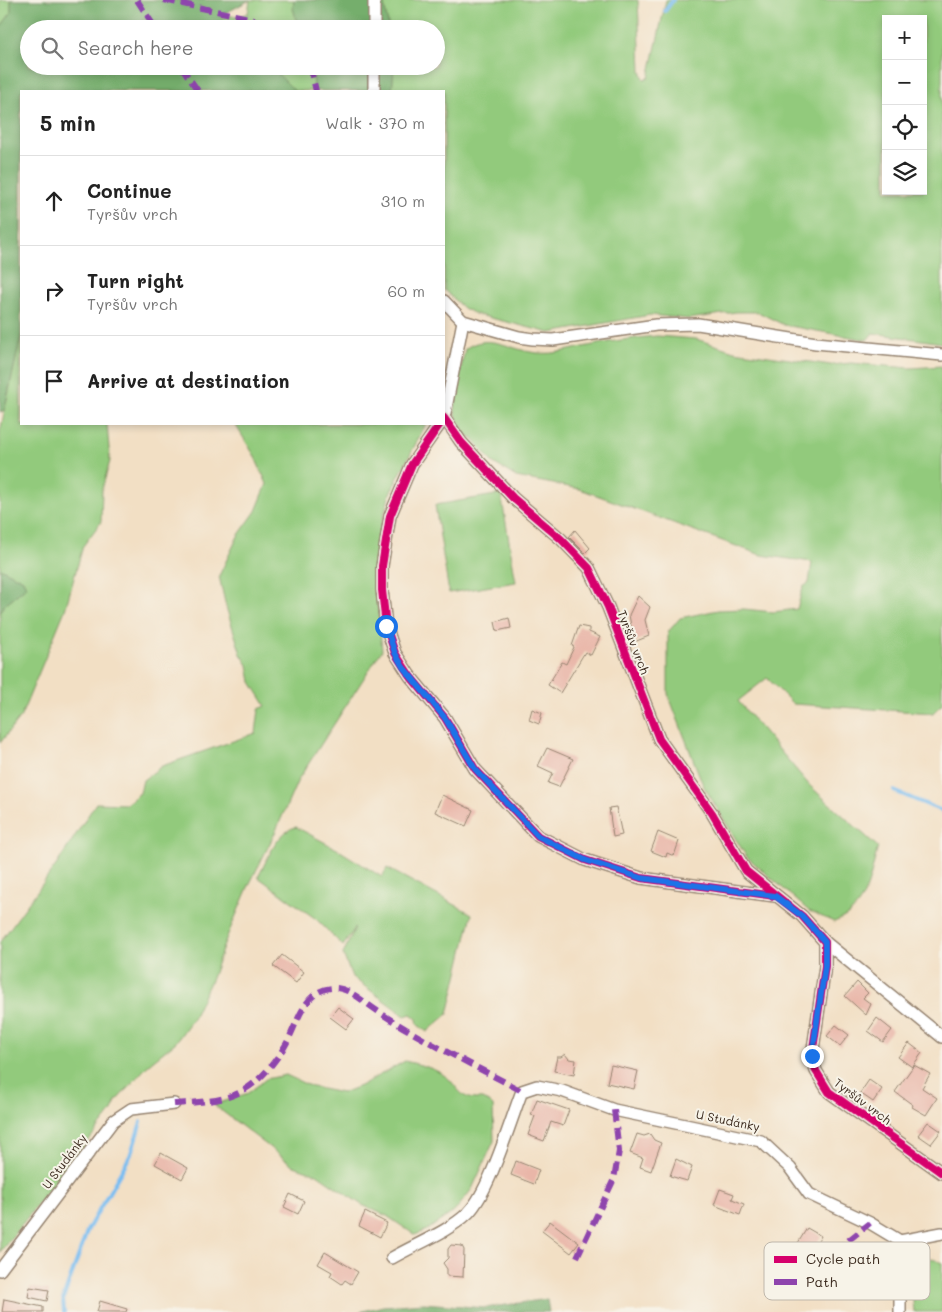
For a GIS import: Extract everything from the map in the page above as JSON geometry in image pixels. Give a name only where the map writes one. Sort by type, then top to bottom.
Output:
[{"type":"street","points":[[374,0],[374,20]]},
{"type":"street","points":[[374,75],[374,90]]},
{"type":"street","points":[[445,302],[463,321],[519,337],[534,339],[554,340],[656,325],[698,324],[816,343],[942,355]]},
{"type":"street","name":"Tyršův vrch","points":[[446,392],[463,321]]},
{"type":"street","name":"Tyršův vrch","points":[[445,422],[512,498],[561,538],[588,568],[598,583],[608,607],[659,739],[712,813],[746,871],[802,916],[825,942],[825,966],[813,1038],[812,1056],[816,1071],[829,1092],[942,1174]]},
{"type":"street","name":"Tyršův vrch","points":[[439,425],[412,464],[390,516],[382,566],[382,590],[386,626],[395,653],[410,676],[445,718],[475,769],[538,836],[585,860],[641,878],[775,896]]},
{"type":"street","points":[[825,942],[942,1037]]},
{"type":"street","name":"U Studánky","points":[[392,1258],[449,1226],[468,1212],[489,1178],[522,1091],[537,1086],[562,1091],[614,1110],[761,1141],[790,1168],[809,1194],[870,1223],[900,1241]]},
{"type":"street","name":"U Studánky","points":[[0,1270],[113,1121],[131,1108],[174,1104]]},
{"type":"street","points":[[900,1241],[942,1233]]},
{"type":"green space","points":[[0,0],[11,0],[11,13],[0,28]]},
{"type":"green space","points":[[11,0],[250,0],[220,16],[224,20],[20,20],[20,75],[279,75],[294,90],[20,90],[20,340],[4,411],[0,412],[0,28],[11,13]]},
{"type":"green space","points":[[250,0],[294,0],[293,8],[296,20],[223,20],[219,16],[240,16],[248,13]]},
{"type":"green space","points":[[294,0],[383,0],[387,20],[296,20],[293,8]]},
{"type":"green space","points":[[383,0],[638,0],[641,71],[644,79],[649,78],[666,0],[942,0],[942,343],[873,333],[867,340],[784,325],[758,312],[736,312],[689,319],[650,315],[550,333],[475,314],[463,308],[445,291],[445,90],[392,90],[393,75],[445,75],[445,20],[387,20]]},
{"type":"green space","points":[[279,75],[313,75],[314,90],[294,90]]},
{"type":"green space","points":[[313,75],[393,75],[392,90],[314,90]]},
{"type":"green space","points":[[657,336],[696,339],[734,351],[831,365],[851,363],[910,368],[942,366],[942,704],[933,713],[793,704],[767,678],[738,701],[810,786],[878,847],[869,881],[860,901],[854,910],[834,922],[809,911],[746,856],[703,785],[668,694],[668,632],[680,618],[718,610],[744,609],[773,612],[797,609],[803,587],[809,583],[812,562],[761,555],[580,489],[516,477],[492,462],[473,439],[464,434],[458,426],[455,411],[457,388],[465,349],[474,344],[492,342],[528,352],[550,353],[614,341]]},
{"type":"green space","points":[[20,341],[20,425],[107,425],[110,461],[102,489],[101,522],[83,546],[65,610],[21,716],[0,743],[0,613],[5,604],[26,587],[23,580],[0,568],[0,432]]},
{"type":"green space","points":[[236,425],[425,425],[390,493],[379,534],[376,590],[382,650],[298,780],[274,835],[249,885],[212,978],[193,1018],[176,1042],[151,1062],[116,1101],[112,1111],[0,1252],[0,942],[57,864],[96,803],[126,804],[140,793],[143,780],[162,766],[256,733],[259,709],[266,706],[251,682],[248,665],[241,654],[226,607],[219,576],[238,536],[256,511],[267,484],[254,455]]},
{"type":"green space","points":[[501,494],[516,582],[449,593],[435,505]]},
{"type":"green space","points":[[0,568],[23,580],[26,587],[5,604],[0,613]]},
{"type":"green space","points":[[296,827],[337,849],[382,877],[387,868],[472,914],[448,1014],[427,1032],[418,1025],[417,1019],[411,1014],[405,1016],[352,977],[343,954],[355,928],[343,946],[316,919],[258,877],[278,840],[283,834]]},
{"type":"green space","points":[[405,1061],[439,1072],[449,1079],[466,1097],[483,1099],[493,1106],[494,1141],[472,1189],[455,1211],[427,1230],[415,1235],[387,1216],[362,1205],[317,1174],[294,1166],[214,1105],[248,1093],[266,1079],[286,1075],[312,1087],[342,1093],[360,1086]]},
{"type":"green space","points":[[930,1259],[942,1263],[942,1312],[914,1312],[913,1300],[930,1300]]},
{"type":"green space","points":[[547,1299],[549,1312],[359,1312],[383,1306],[424,1303],[485,1308]]},
{"type":"building","points":[[575,530],[590,548],[585,553],[569,537]]},
{"type":"building","points":[[638,596],[650,607],[645,620],[649,636],[634,642],[629,615]]},
{"type":"building","points":[[509,618],[511,628],[497,631],[495,622]]},
{"type":"building","points":[[579,626],[589,628],[589,632],[600,637],[591,655],[585,652],[560,693],[548,685],[562,662],[566,664],[574,647],[572,646]]},
{"type":"building","points":[[532,709],[542,713],[539,724],[529,720]]},
{"type":"building","points":[[547,748],[573,759],[559,787],[548,783],[553,773],[538,766]]},
{"type":"building","points":[[442,795],[473,810],[466,826],[435,812]]},
{"type":"building","points":[[616,807],[622,835],[613,837],[609,808]]},
{"type":"building","points":[[658,832],[679,841],[674,856],[667,853],[666,857],[651,851]]},
{"type":"building","points":[[282,955],[304,972],[296,983],[273,966]]},
{"type":"building","points":[[857,982],[868,993],[863,998],[871,1004],[866,1015],[845,996]]},
{"type":"building","points":[[338,1007],[354,1019],[346,1029],[330,1017]]},
{"type":"building","points":[[877,1018],[892,1030],[883,1042],[868,1031]]},
{"type":"building","points":[[836,1025],[849,1035],[840,1046],[827,1036]]},
{"type":"building","points":[[909,1043],[922,1053],[912,1067],[898,1057]]},
{"type":"building","points":[[565,1054],[569,1059],[576,1060],[574,1075],[554,1071],[557,1057]]},
{"type":"building","points":[[611,1065],[638,1071],[634,1089],[607,1083]]},
{"type":"building","points":[[914,1065],[930,1074],[922,1088],[937,1098],[926,1115],[912,1107],[913,1105],[895,1092]]},
{"type":"building","points":[[869,1080],[882,1089],[873,1102],[860,1093]]},
{"type":"building","points":[[537,1099],[569,1110],[563,1126],[551,1122],[544,1141],[528,1135],[535,1116],[531,1115]]},
{"type":"building","points":[[928,1122],[941,1131],[931,1144],[918,1135]]},
{"type":"building","points":[[637,1134],[644,1136],[650,1134],[654,1140],[661,1143],[651,1171],[640,1167],[643,1158],[630,1153]]},
{"type":"building","points":[[161,1153],[188,1168],[182,1179],[155,1164]]},
{"type":"building","points":[[676,1159],[692,1167],[687,1181],[670,1176]]},
{"type":"building","points":[[516,1161],[539,1170],[534,1184],[511,1175]]},
{"type":"building","points":[[720,1189],[734,1194],[732,1199],[744,1204],[740,1215],[714,1205]]},
{"type":"building","points":[[290,1194],[304,1201],[298,1214],[284,1207]]},
{"type":"building","points":[[365,1212],[387,1223],[380,1237],[359,1226]]},
{"type":"building","points":[[550,1221],[579,1243],[571,1253],[542,1231]]},
{"type":"building","points":[[807,1228],[821,1236],[818,1242],[799,1242]]},
{"type":"building","points":[[451,1245],[462,1246],[464,1250],[463,1277],[447,1276],[447,1269],[443,1263],[448,1258],[448,1249]]},
{"type":"building","points":[[325,1252],[358,1272],[351,1284],[345,1280],[342,1284],[330,1276],[332,1272],[318,1264]]},
{"type":"building","points":[[30,1287],[49,1290],[47,1301],[28,1297]]},
{"type":"building","points":[[4,1299],[43,1307],[43,1312],[2,1312]]},
{"type":"building","points":[[100,1301],[127,1309],[126,1312],[97,1312]]},
{"type":"waterway","points":[[665,11],[673,0]]},
{"type":"waterway","points":[[894,791],[942,811]]},
{"type":"waterway","points":[[64,1312],[63,1299],[88,1229],[130,1156],[141,1122]]},
{"type":"marked path","points":[[137,0],[150,20]]},
{"type":"marked path","points":[[164,0],[254,20]]},
{"type":"marked path","points":[[187,75],[197,90]]},
{"type":"marked path","points":[[312,75],[316,90]]},
{"type":"marked path","points":[[174,1104],[228,1097],[250,1086],[267,1070],[281,1052],[290,1037],[298,1017],[309,1000],[317,993],[326,989],[337,988],[352,994],[429,1042],[522,1091]]},
{"type":"marked path","points":[[577,1257],[614,1179],[619,1151],[614,1110]]},
{"type":"marked path","points":[[846,1242],[870,1223]]},
{"type":"cycle path","points":[[445,419],[461,442],[513,498],[561,539],[589,568],[608,607],[659,739],[712,813],[746,871],[802,916],[825,942],[825,966],[812,1056],[816,1071],[829,1092],[942,1173]]},
{"type":"cycle path","points":[[439,425],[412,464],[390,516],[382,566],[382,590],[386,626],[395,653],[410,676],[445,718],[475,769],[538,836],[585,860],[641,878],[775,896]]},
{"type":"route","points":[[386,626],[395,653],[403,667],[445,718],[475,769],[538,836],[585,860],[641,878],[775,896],[802,916],[825,942],[825,966],[813,1038],[812,1056]]}]
